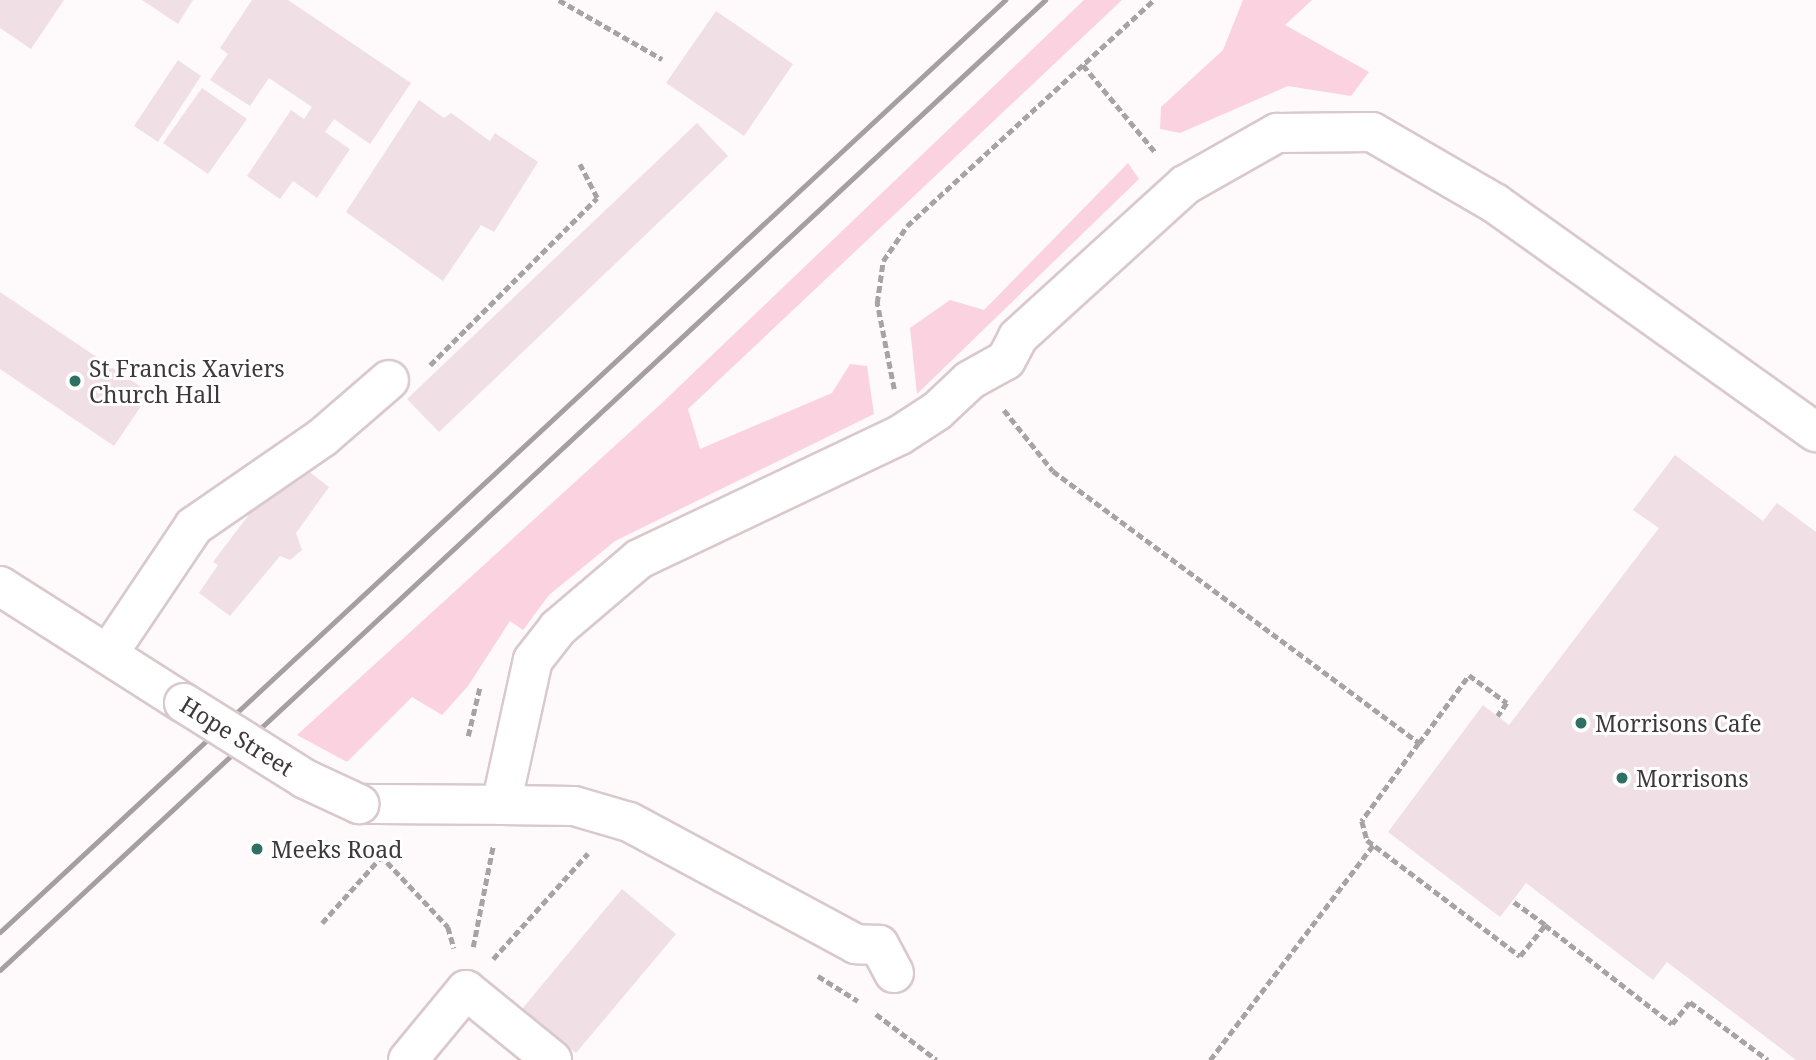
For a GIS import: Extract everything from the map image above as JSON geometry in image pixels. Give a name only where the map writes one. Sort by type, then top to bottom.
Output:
[{"type":"street","points":[[501,805],[533,660],[558,628],[639,559],[900,435],[970,380],[1006,360],[1018,337],[1185,185],[1277,133],[1372,132],[1496,204],[1816,432]]},
{"type":"street","points":[[108,654],[194,526],[323,437],[382,385]]},
{"type":"street","name":"Hope Street","points":[[0,586],[305,779],[361,820],[501,805],[574,806],[629,822],[856,944],[889,952]]},
{"type":"street","points":[[408,1060],[466,990],[552,1060]]},
{"type":"path","points":[[559,0],[662,59]]},
{"type":"path","points":[[900,435],[890,356],[877,303],[883,261],[907,226],[1154,0]]},
{"type":"path","points":[[1083,65],[1185,185]]},
{"type":"path","points":[[382,385],[407,388],[597,198],[580,164]]},
{"type":"path","points":[[995,406],[1003,408],[1053,471],[1419,743]]},
{"type":"path","points":[[1498,716],[1507,703],[1469,676],[1362,821],[1367,840],[1520,956],[1545,925]]},
{"type":"path","points":[[468,736],[483,681]]},
{"type":"path","points":[[466,990],[501,805]]},
{"type":"path","points":[[361,820],[382,856],[448,927],[466,990]]},
{"type":"path","points":[[1210,1060],[1373,845]]},
{"type":"path","points":[[466,990],[591,850]]},
{"type":"path","points":[[322,923],[382,856]]},
{"type":"path","points":[[1512,901],[1672,1024],[1690,1002],[1768,1060]]},
{"type":"path","points":[[813,974],[848,994],[937,1060]]},
{"type":"shaded area","points":[[1084,0],[1122,0],[688,409],[700,449],[832,393],[850,364],[867,366],[874,414],[615,541],[549,595],[523,630],[510,621],[468,686],[442,715],[412,697],[347,762],[297,735],[663,402]]},
{"type":"shaded area","points":[[1243,0],[1312,0],[1285,25],[1369,72],[1351,96],[1288,86],[1180,133],[1160,129],[1161,107],[1223,50]]},
{"type":"shaded area","points":[[1128,163],[1139,179],[917,394],[910,328],[950,300],[984,310]]},
{"type":"building","points":[[0,0],[64,0],[31,49],[0,28]]},
{"type":"building","points":[[142,0],[193,0],[178,24]]},
{"type":"building","points":[[252,0],[288,0],[411,83],[370,144],[334,119],[325,132],[350,149],[317,198],[293,181],[280,199],[247,176],[291,110],[304,119],[312,107],[269,78],[250,106],[210,80],[228,54],[220,48]]},
{"type":"building","points":[[716,11],[793,64],[744,136],[666,83]]},
{"type":"building","points":[[178,60],[201,76],[158,142],[134,126]]},
{"type":"building","points":[[202,88],[247,119],[208,174],[163,143]]},
{"type":"building","points":[[419,100],[444,118],[451,113],[490,141],[495,133],[538,162],[494,232],[481,225],[443,281],[346,212]]},
{"type":"building","points":[[697,123],[728,156],[439,432],[407,399]]},
{"type":"building","name":"St Francis Xaviers Church Hall","points":[[0,292],[150,393],[114,446],[0,369]]},
{"type":"building","name":"Morrisons","points":[[1675,455],[1763,521],[1777,503],[1816,532],[1816,1060],[1796,1060],[1667,962],[1653,980],[1526,883],[1500,917],[1388,832],[1483,705],[1509,725],[1659,528],[1633,510]]},
{"type":"building","points":[[299,464],[329,487],[296,533],[302,550],[290,560],[280,556],[230,616],[199,593],[218,565],[213,562],[276,479]]},
{"type":"building","points":[[622,889],[676,934],[576,1053],[522,1009]]},
{"type":"railway","points":[[0,932],[1005,0]]},
{"type":"railway","points":[[0,970],[1045,0]]},
{"type":"place","name":"St Francis Xaviers Church Hall","points":[[75,381]]},
{"type":"place","name":"Morrisons Cafe","points":[[1581,723]]},
{"type":"place","name":"Morrisons","points":[[1622,778]]},
{"type":"place","name":"Meeks Road","points":[[257,849]]}]
